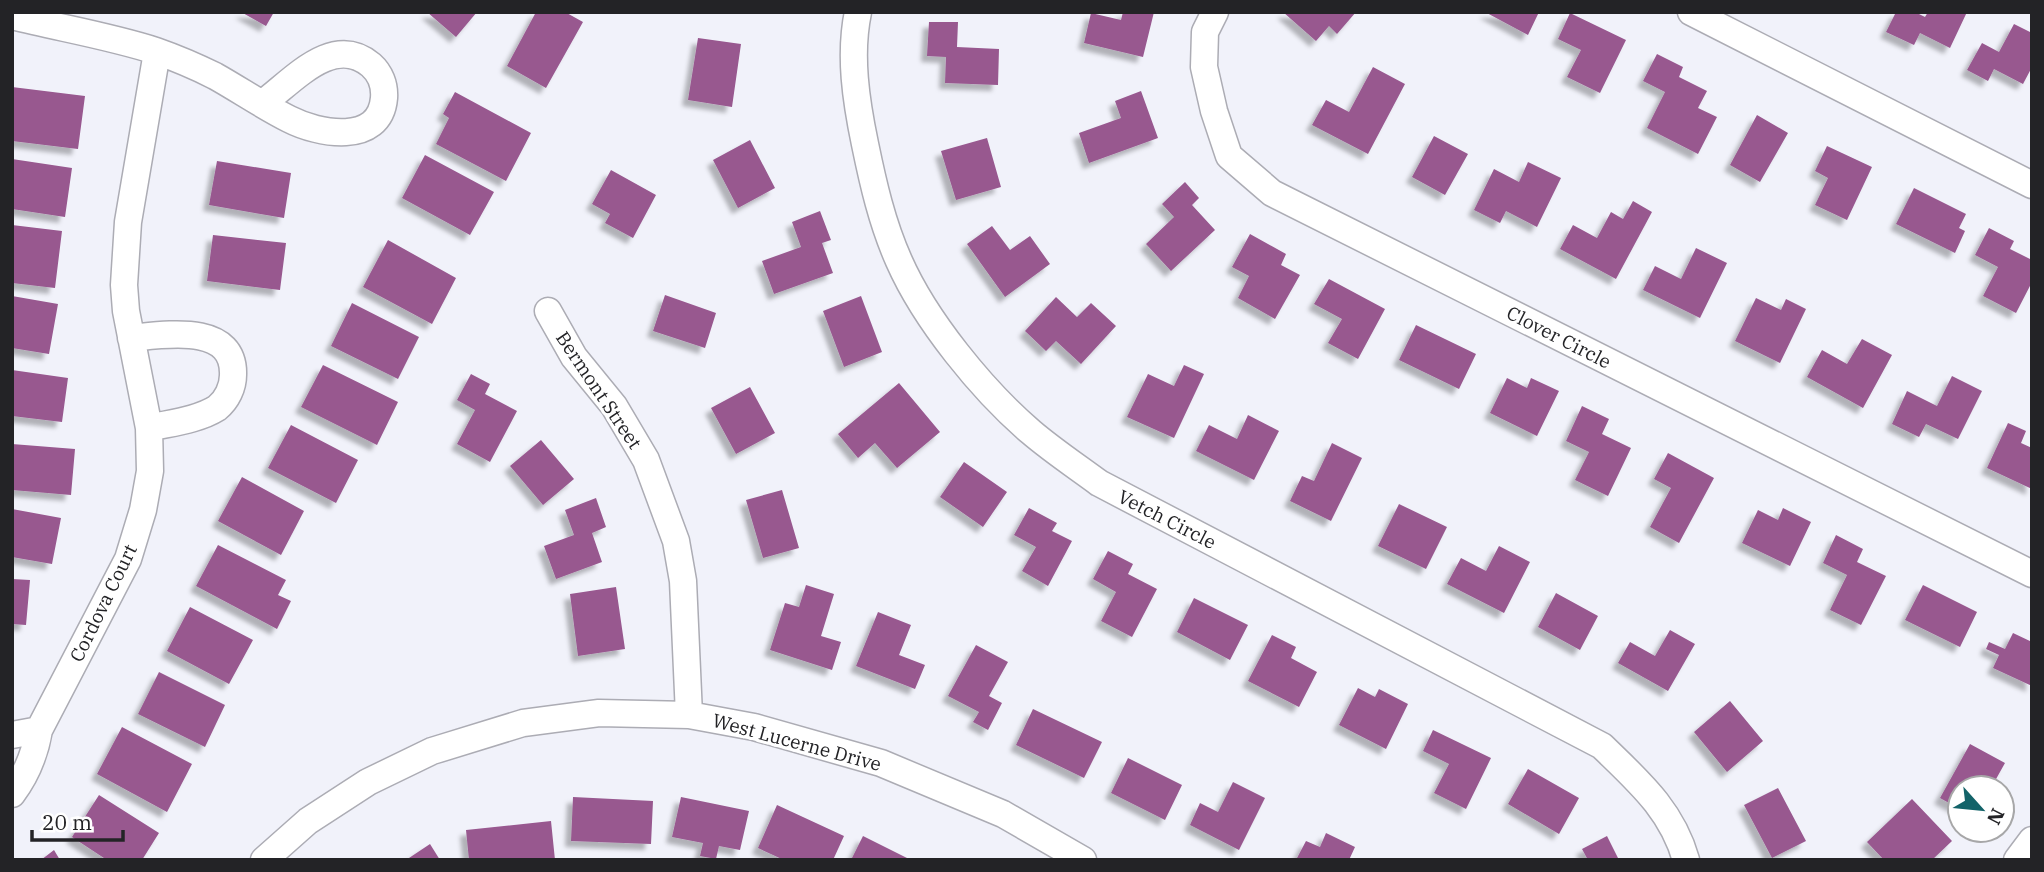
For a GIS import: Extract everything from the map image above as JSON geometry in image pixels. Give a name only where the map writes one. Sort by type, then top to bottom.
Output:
[{"type":"street","name":"Vetch Circle","points":[[858,12],[855,27],[855,96],[875,193],[899,261],[929,313],[970,369],[1030,431],[1099,483],[1602,746],[1652,794],[1680,840],[1686,860]]},
{"type":"street","name":"Clover Circle","points":[[1215,12],[1205,32],[1204,67],[1228,156],[1272,193],[2032,574]]},
{"type":"street","points":[[1690,12],[2032,185]]},
{"type":"street","points":[[12,16],[157,51],[212,75],[263,103]]},
{"type":"street","name":"Cordova Court","points":[[12,794],[36,752],[39,730],[128,559],[143,510],[150,471],[149,428],[131,338],[124,285],[128,222],[157,51]]},
{"type":"street","name":"Bermont Street","points":[[548,311],[574,357],[614,406],[646,460],[676,541],[683,581],[689,715]]},
{"type":"street","points":[[131,338],[194,334],[210,339],[224,348],[232,361],[231,389],[224,402],[204,414],[149,428]]},
{"type":"street","name":"West Lucerne Drive","points":[[264,860],[308,821],[368,782],[451,744],[523,723],[600,713],[689,715],[754,727],[881,763],[1003,814],[1083,860]]},
{"type":"street","points":[[12,736],[39,730]]},
{"type":"street","points":[[2017,860],[2032,840]]},
{"type":"building","points":[[241,12],[274,12],[266,26]]},
{"type":"building","points":[[427,12],[477,12],[456,37]]},
{"type":"building","points":[[536,12],[565,12],[583,22],[546,88],[507,66]]},
{"type":"building","points":[[1123,12],[1154,12],[1143,57],[1084,43],[1091,13],[1121,20]]},
{"type":"building","points":[[1283,12],[1356,12],[1337,34],[1329,26],[1316,41]]},
{"type":"building","points":[[1485,12],[1539,12],[1528,35]]},
{"type":"building","points":[[1896,12],[1915,12],[1925,17],[1928,12],[1967,12],[1950,48],[1920,33],[1914,45],[1886,32]]},
{"type":"building","points":[[1570,13],[1626,40],[1600,93],[1567,77],[1581,50],[1558,39]]},
{"type":"building","points":[[929,22],[958,22],[957,47],[999,49],[998,85],[945,83],[946,57],[927,56]]},
{"type":"building","points":[[2014,24],[2032,33],[2032,67],[2023,84],[1994,69],[1988,81],[1967,70],[1982,43],[1999,52]]},
{"type":"building","points":[[698,38],[741,44],[732,107],[688,100]]},
{"type":"building","points":[[1657,54],[1683,67],[1679,77],[1707,91],[1698,108],[1717,117],[1698,154],[1647,128],[1665,92],[1643,81]]},
{"type":"building","points":[[1373,67],[1405,84],[1368,154],[1312,125],[1326,100],[1349,112]]},
{"type":"building","points":[[12,87],[85,96],[78,149],[12,141]]},
{"type":"building","points":[[1141,91],[1158,138],[1089,163],[1079,133],[1121,118],[1115,101]]},
{"type":"building","points":[[455,92],[531,133],[506,181],[436,144],[449,118],[443,114]]},
{"type":"building","points":[[1757,115],[1788,133],[1760,182],[1730,165]]},
{"type":"building","points":[[1434,136],[1468,154],[1445,195],[1412,177]]},
{"type":"building","points":[[987,138],[1001,187],[956,200],[941,151]]},
{"type":"building","points":[[750,140],[775,188],[738,208],[713,160]]},
{"type":"building","points":[[1827,146],[1872,167],[1847,220],[1815,205],[1828,178],[1815,171]]},
{"type":"building","points":[[425,155],[494,192],[470,235],[402,198]]},
{"type":"building","points":[[12,159],[72,168],[65,217],[12,209]]},
{"type":"building","points":[[217,161],[291,173],[284,218],[209,205]]},
{"type":"building","points":[[1528,162],[1561,178],[1537,227],[1506,211],[1500,223],[1474,210],[1494,169],[1519,182]]},
{"type":"building","points":[[611,170],[656,195],[633,238],[605,223],[610,214],[592,204]]},
{"type":"building","points":[[1185,182],[1199,198],[1192,205],[1215,230],[1171,271],[1146,244],[1174,217],[1162,204]]},
{"type":"building","points":[[1914,188],[1966,214],[1959,228],[1965,231],[1955,253],[1896,224]]},
{"type":"building","points":[[1633,201],[1652,212],[1616,279],[1560,249],[1573,225],[1597,238],[1611,212],[1623,219]]},
{"type":"building","points":[[820,211],[831,240],[822,243],[833,273],[774,294],[762,261],[801,247],[792,222]]},
{"type":"building","points":[[12,225],[62,231],[55,288],[12,283]]},
{"type":"building","points":[[992,226],[1010,250],[1030,236],[1050,264],[1005,297],[967,244]]},
{"type":"building","points":[[1989,228],[2014,241],[2010,249],[2032,260],[2032,282],[2016,313],[1983,296],[1998,267],[1975,255]]},
{"type":"building","points":[[1250,234],[1286,254],[1281,265],[1300,275],[1275,319],[1238,298],[1249,276],[1232,267]]},
{"type":"building","points":[[213,235],[286,243],[280,290],[207,281]]},
{"type":"building","points":[[388,240],[456,278],[432,324],[363,287]]},
{"type":"building","points":[[1696,248],[1727,263],[1700,318],[1643,290],[1655,266],[1681,279]]},
{"type":"building","points":[[1329,279],[1385,309],[1358,359],[1328,343],[1342,319],[1314,304]]},
{"type":"building","points":[[665,295],[716,313],[705,348],[653,331]]},
{"type":"building","points":[[12,296],[58,304],[49,354],[12,348]]},
{"type":"building","points":[[861,296],[882,352],[844,367],[823,311]]},
{"type":"building","points":[[1056,297],[1077,317],[1091,303],[1116,326],[1081,364],[1056,341],[1046,351],[1025,331]]},
{"type":"building","points":[[1756,298],[1781,310],[1786,299],[1806,309],[1780,363],[1735,341]]},
{"type":"building","points":[[352,303],[419,337],[398,379],[331,346]]},
{"type":"building","points":[[1416,325],[1476,354],[1459,389],[1399,360]]},
{"type":"building","points":[[1862,339],[1892,355],[1863,408],[1807,377],[1822,350],[1847,364]]},
{"type":"building","points":[[323,365],[398,402],[377,445],[301,407]]},
{"type":"building","points":[[1184,365],[1204,374],[1174,438],[1127,417],[1148,374],[1174,386]]},
{"type":"building","points":[[12,370],[68,378],[62,422],[12,416]]},
{"type":"building","points":[[471,374],[490,384],[485,394],[517,411],[490,462],[457,444],[475,410],[457,400]]},
{"type":"building","points":[[1952,376],[1982,391],[1958,439],[1926,424],[1919,437],[1892,424],[1907,391],[1937,406]]},
{"type":"building","points":[[1507,378],[1527,388],[1531,378],[1559,391],[1537,436],[1490,413]]},
{"type":"building","points":[[899,383],[940,432],[897,468],[875,443],[858,458],[838,434]]},
{"type":"building","points":[[750,387],[775,433],[736,454],[711,408]]},
{"type":"building","points":[[1582,406],[1609,419],[1602,434],[1631,448],[1608,496],[1575,480],[1589,452],[1566,441]]},
{"type":"building","points":[[1248,415],[1279,431],[1254,480],[1196,451],[1209,425],[1237,439]]},
{"type":"building","points":[[2008,423],[2026,431],[2021,443],[2032,448],[2032,489],[1987,468]]},
{"type":"building","points":[[291,425],[358,460],[336,503],[268,468]]},
{"type":"building","points":[[541,440],[574,479],[543,505],[510,466]]},
{"type":"building","points":[[1332,443],[1362,458],[1331,521],[1290,501],[1302,476],[1314,481]]},
{"type":"building","points":[[12,444],[75,449],[71,495],[12,490]]},
{"type":"building","points":[[1668,453],[1714,478],[1679,543],[1650,527],[1671,488],[1654,479]]},
{"type":"building","points":[[964,462],[1007,492],[983,527],[940,497]]},
{"type":"building","points":[[242,477],[304,511],[281,555],[218,521]]},
{"type":"building","points":[[782,490],[799,548],[763,558],[746,500]]},
{"type":"building","points":[[596,498],[606,527],[592,533],[602,562],[556,579],[544,546],[574,535],[565,510]]},
{"type":"building","points":[[1399,504],[1447,527],[1426,569],[1378,546]]},
{"type":"building","points":[[1029,508],[1057,523],[1052,531],[1072,541],[1048,586],[1022,571],[1036,547],[1014,535]]},
{"type":"building","points":[[1783,508],[1811,522],[1790,566],[1742,543],[1758,510],[1778,520]]},
{"type":"building","points":[[12,509],[61,518],[52,564],[12,557]]},
{"type":"building","points":[[1836,535],[1863,549],[1857,562],[1886,576],[1861,625],[1830,610],[1847,575],[1823,563]]},
{"type":"building","points":[[218,545],[286,580],[278,595],[291,601],[277,629],[196,586]]},
{"type":"building","points":[[1499,546],[1530,562],[1504,613],[1447,584],[1461,558],[1486,571]]},
{"type":"building","points":[[1108,551],[1133,564],[1128,574],[1157,589],[1132,637],[1101,621],[1116,592],[1093,579]]},
{"type":"building","points":[[12,579],[30,580],[26,625],[12,624]]},
{"type":"building","points":[[806,585],[834,594],[821,636],[841,642],[832,670],[770,650],[785,603],[799,607]]},
{"type":"building","points":[[1923,585],[1977,612],[1960,647],[1905,620]]},
{"type":"building","points":[[616,587],[625,649],[578,656],[570,594]]},
{"type":"building","points":[[1556,593],[1598,616],[1580,650],[1538,627]]},
{"type":"building","points":[[1194,598],[1248,625],[1230,660],[1177,632]]},
{"type":"building","points":[[190,607],[253,640],[229,684],[167,651]]},
{"type":"building","points":[[878,612],[911,625],[899,655],[925,665],[915,689],[856,666]]},
{"type":"building","points":[[1670,630],[1695,644],[1668,691],[1618,663],[1630,642],[1655,656]]},
{"type":"building","points":[[2013,633],[2032,642],[2032,686],[1993,668],[1999,655],[1986,649],[1989,642],[2005,649]]},
{"type":"building","points":[[1272,635],[1296,647],[1291,658],[1317,672],[1299,707],[1248,681]]},
{"type":"building","points":[[976,645],[1008,662],[989,696],[1002,703],[988,730],[973,722],[979,712],[948,696]]},
{"type":"building","points":[[159,672],[225,705],[205,747],[138,714]]},
{"type":"building","points":[[1358,688],[1375,697],[1379,689],[1408,704],[1386,749],[1339,725]]},
{"type":"building","points":[[1730,701],[1763,741],[1727,772],[1694,732]]},
{"type":"building","points":[[1033,709],[1102,742],[1084,778],[1016,745]]},
{"type":"building","points":[[122,727],[192,764],[167,812],[97,774]]},
{"type":"building","points":[[1433,730],[1491,758],[1466,809],[1434,793],[1449,764],[1423,751]]},
{"type":"building","points":[[1970,744],[2005,763],[1999,774],[1953,774]]},
{"type":"building","points":[[1128,758],[1182,785],[1165,820],[1111,793]]},
{"type":"building","points":[[1528,769],[1579,798],[1559,834],[1508,804]]},
{"type":"building","points":[[1233,782],[1265,798],[1239,850],[1190,825],[1200,803],[1218,812]]},
{"type":"building","points":[[1946,787],[1946,801],[1940,798]]},
{"type":"building","points":[[1778,788],[1806,841],[1772,858],[1744,805]]},
{"type":"building","points":[[99,795],[159,833],[142,860],[107,860],[72,837]]},
{"type":"building","points":[[573,797],[653,801],[651,844],[571,841]]},
{"type":"building","points":[[681,797],[749,811],[740,850],[719,846],[716,859],[700,856],[703,843],[672,837]]},
{"type":"building","points":[[1912,799],[1946,835],[1946,844],[1949,844],[1932,860],[1884,860],[1867,842]]},
{"type":"building","points":[[777,805],[844,836],[833,860],[784,860],[758,848]]},
{"type":"building","points":[[551,821],[555,860],[469,860],[466,830]]},
{"type":"building","points":[[1326,833],[1355,847],[1349,860],[1296,860],[1306,841],[1320,847]]},
{"type":"building","points":[[863,836],[911,860],[851,860]]},
{"type":"building","points":[[1607,836],[1619,860],[1588,860],[1582,849]]},
{"type":"building","points":[[430,844],[440,860],[406,860]]},
{"type":"building","points":[[54,850],[60,860],[41,860]]}]
